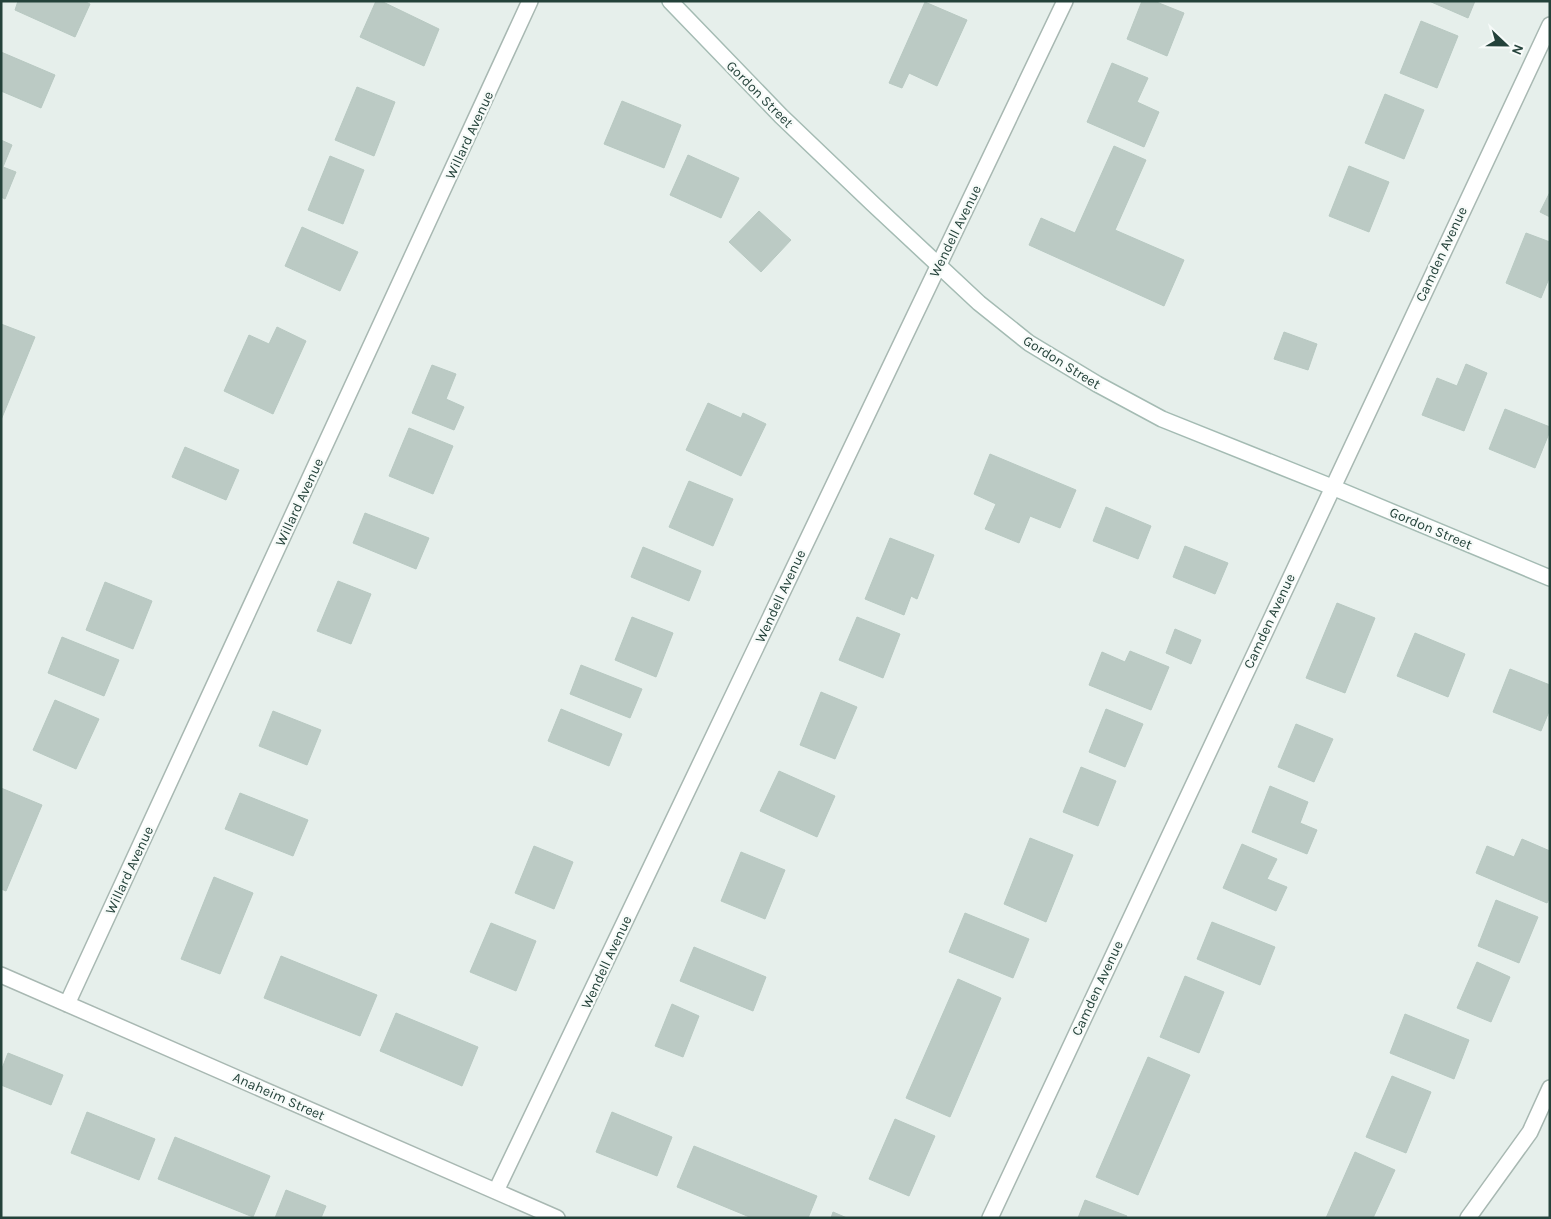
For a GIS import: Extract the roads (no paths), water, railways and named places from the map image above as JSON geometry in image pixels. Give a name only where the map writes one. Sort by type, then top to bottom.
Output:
[{"type":"street","name":"Willard Avenue","points":[[67,1004],[530,1]]},
{"type":"street","name":"Gordon Street","points":[[670,1],[781,116],[979,303],[1029,343],[1097,384],[1162,419],[1332,486],[1550,578]]},
{"type":"street","name":"Wendell Avenue","points":[[496,1191],[1065,1]]},
{"type":"street","name":"Camden Avenue","points":[[990,1218],[1550,24]]},
{"type":"street","name":"Anaheim Street","points":[[1,975],[557,1218]]},
{"type":"street","points":[[1468,1218],[1530,1132],[1550,1088]]}]
